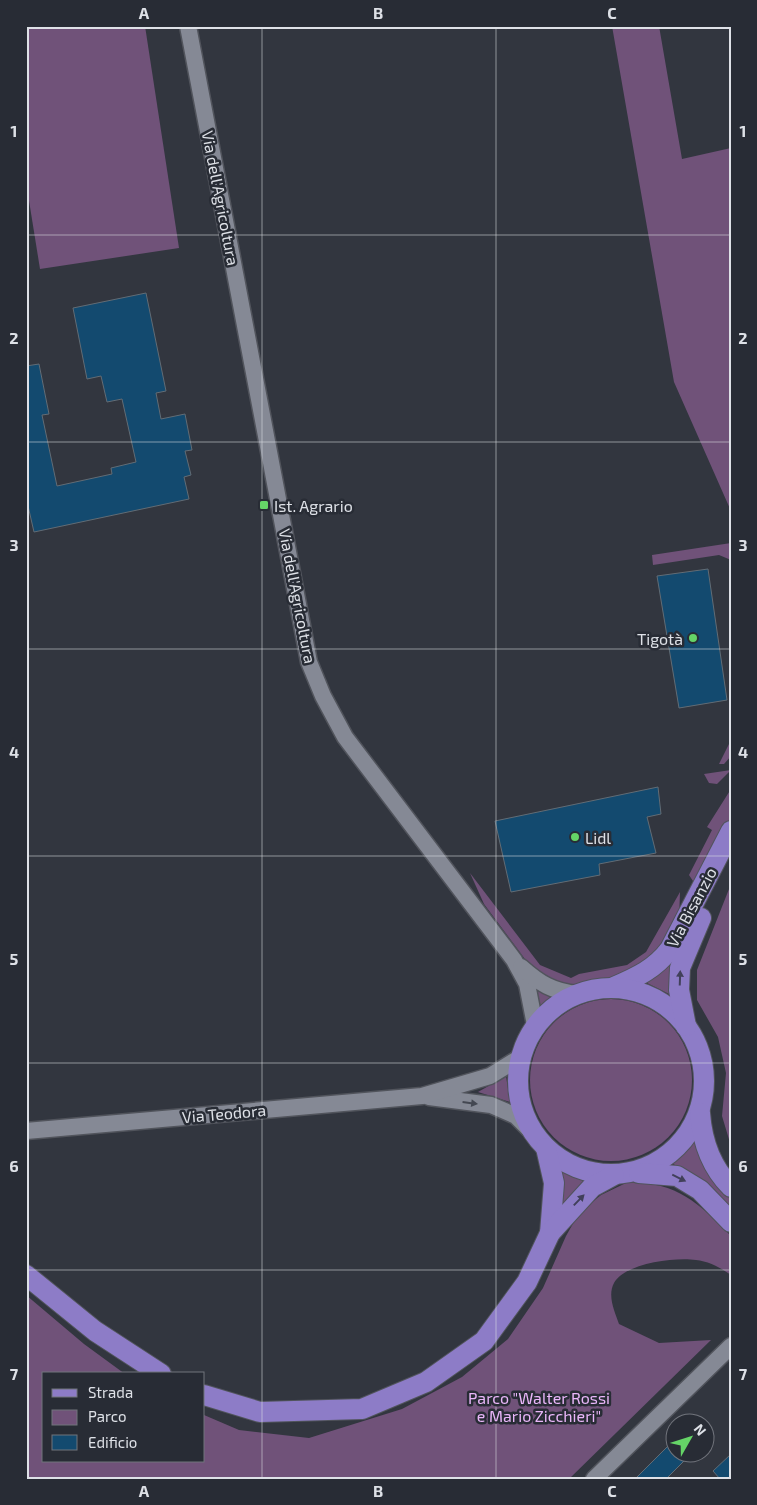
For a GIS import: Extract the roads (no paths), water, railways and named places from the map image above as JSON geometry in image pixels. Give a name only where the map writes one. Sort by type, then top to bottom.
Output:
[{"type":"main road","name":"Via Bisanzio","points":[[614,987],[641,976],[660,962],[670,949],[731,831]]},
{"type":"main road","name":"Via Bisanzio","points":[[686,1026],[679,990],[680,968],[698,924],[731,859]]},
{"type":"main road","points":[[731,1187],[714,1163],[702,1138],[700,1113],[705,1086],[703,1059],[692,1034],[675,1012],[657,999],[637,990],[614,987],[592,989],[578,994],[551,1009],[535,1026],[520,1057],[518,1076],[519,1096],[524,1115],[533,1133],[546,1148],[566,1163],[589,1172],[677,1176],[700,1190],[731,1222]]},
{"type":"main road","points":[[205,1396],[260,1412],[362,1409],[426,1382],[484,1341],[527,1282],[550,1233],[592,1187],[661,1161],[684,1140],[700,1113]]},
{"type":"main road","points":[[546,1148],[554,1183],[550,1233]]},
{"type":"main road","points":[[26,1275],[94,1331],[158,1372]]},
{"type":"street","name":"Via dell'Agricoltura","points":[[188,26],[309,662],[323,696],[345,737],[514,960],[527,984],[535,1026]]},
{"type":"street","name":"Via dell'Agricoltura","points":[[514,960],[544,986],[560,992],[578,994]]},
{"type":"street","name":"Via Teodora","points":[[26,1131],[422,1096],[490,1076],[520,1057]]},
{"type":"street","name":"Via Teodora","points":[[422,1096],[491,1105],[516,1116],[533,1133]]},
{"type":"street","points":[[594,1479],[731,1346]]},
{"type":"place","name":"Ist. Agrario","points":[[264,505]]},
{"type":"place","name":"Tigotà","points":[[693,638]]},
{"type":"place","name":"Lidl","points":[[575,837]]},
{"type":"park label","name":"Parco \"Walter Rossi e Mario Zicchieri\"","points":[[539,1406]]}]
